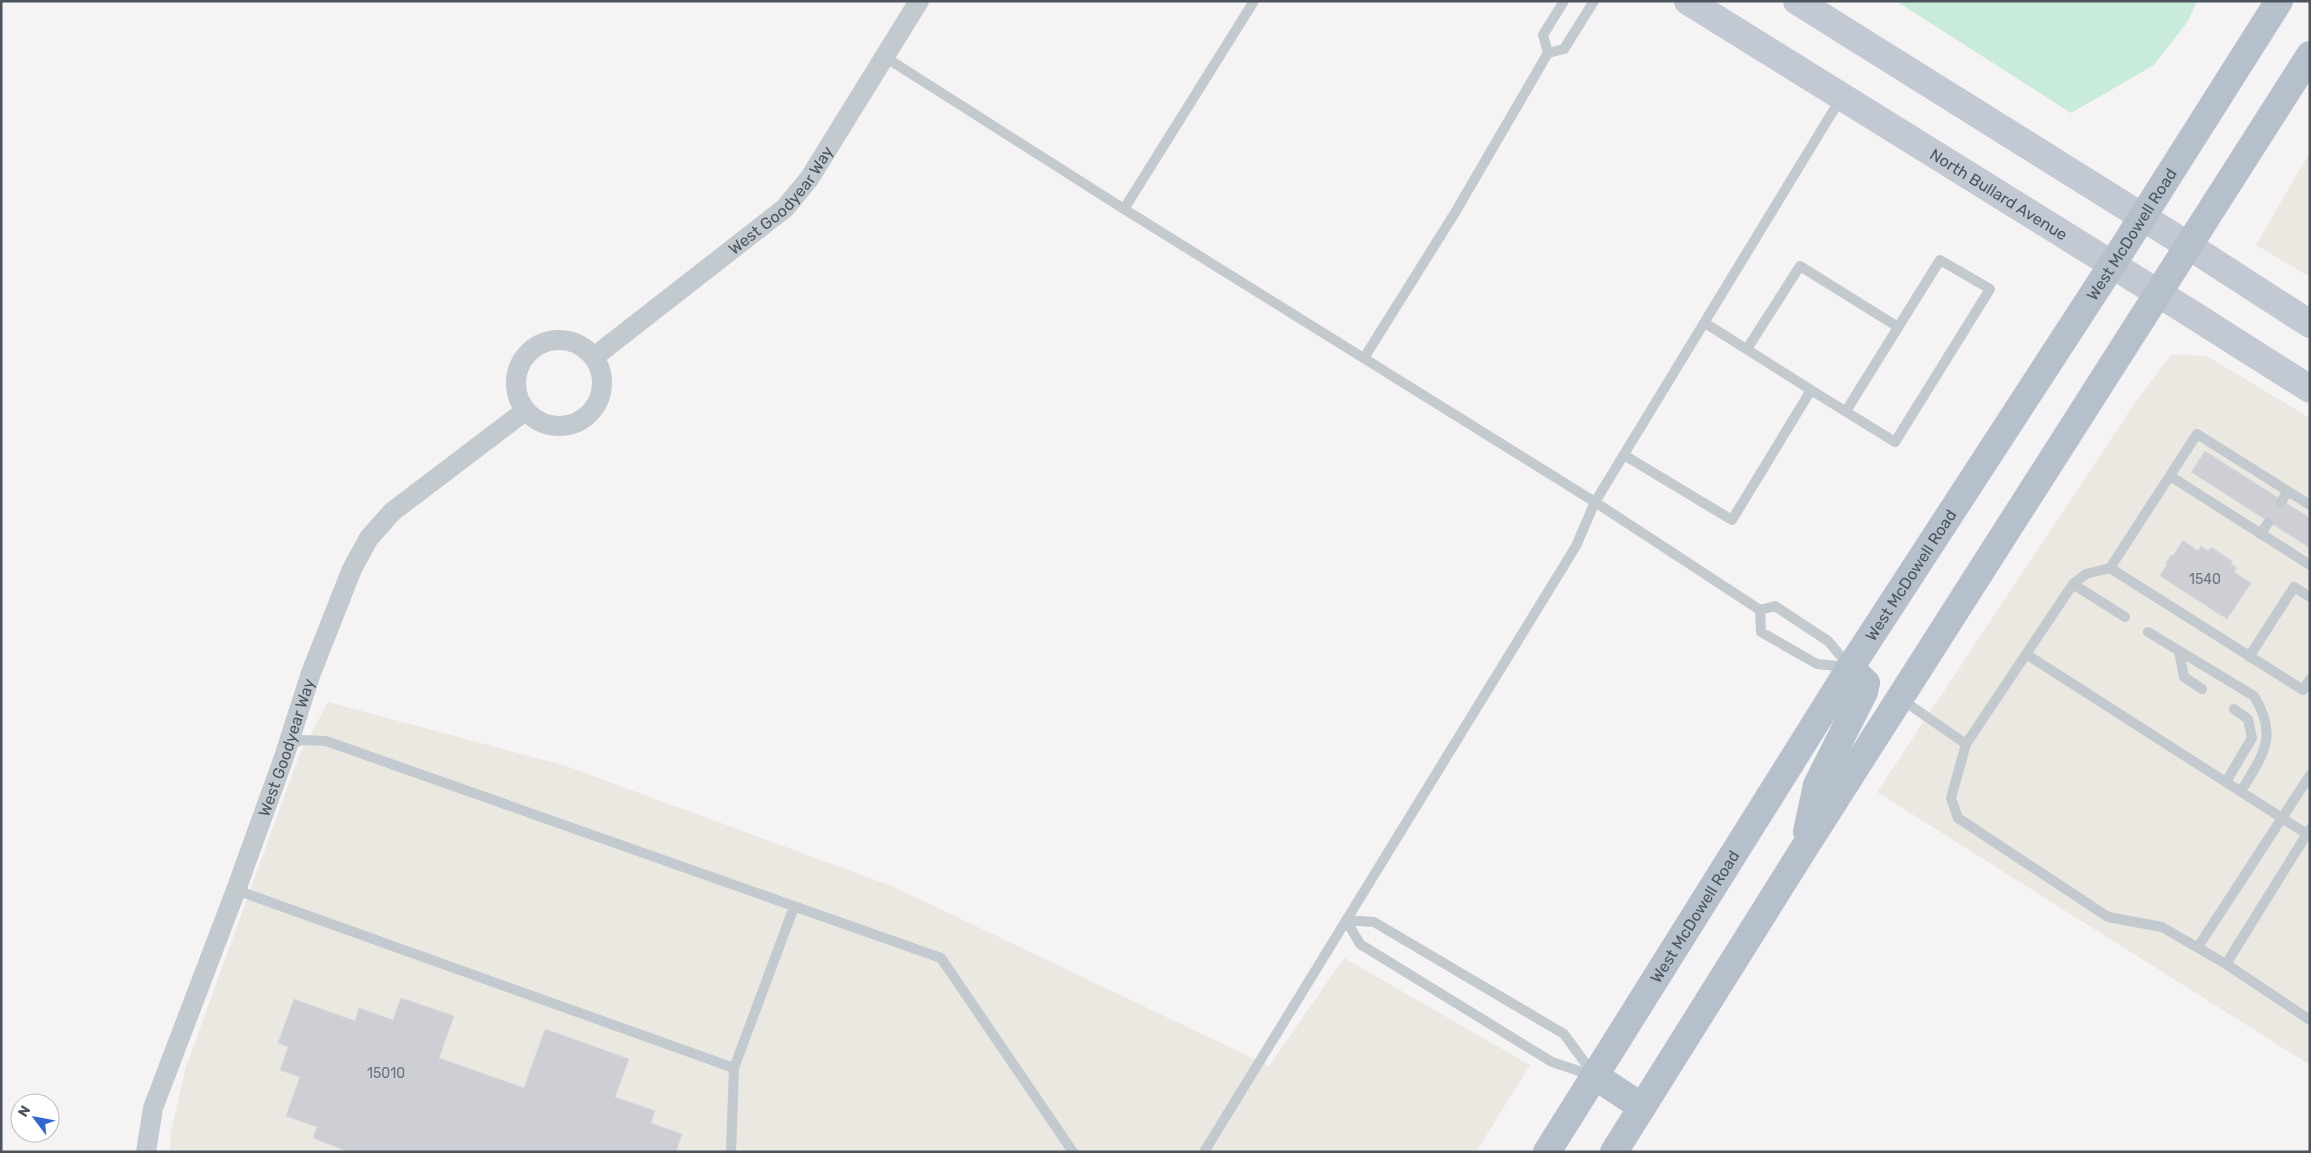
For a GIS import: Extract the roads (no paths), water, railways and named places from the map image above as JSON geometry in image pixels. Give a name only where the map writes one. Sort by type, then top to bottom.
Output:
[{"type":"main road","name":"North Bullard Avenue","points":[[1688,1],[2310,389]]},
{"type":"main road","points":[[1797,1],[2143,217],[2310,324]]},
{"type":"main road","name":"West McDowell Road","points":[[1547,1152],[1850,668],[2143,217],[2278,1]]},
{"type":"main road","points":[[1614,1152],[1803,850],[2310,55]]},
{"type":"main road","points":[[1803,850],[1817,786],[1864,692],[1866,683],[1850,668]]},
{"type":"main road","points":[[1595,1076],[1642,1107]]},
{"type":"street","name":"West Goodyear Way","points":[[594,358],[785,208],[809,179],[919,1]]},
{"type":"street","points":[[565,340],[586,349],[594,358],[602,378],[602,389],[599,400],[585,417],[575,423],[554,426],[538,421],[525,411],[519,401],[515,378],[518,367],[532,348],[548,341],[565,340]]},
{"type":"street","name":"West Goodyear Way","points":[[146,1152],[153,1108],[236,890],[311,673],[352,569],[369,538],[392,512],[525,411]]},
{"type":"lane","points":[[1124,209],[1254,1]]},
{"type":"lane","points":[[1364,358],[1456,211],[1548,53],[1543,35],[1564,1]]},
{"type":"lane","points":[[1548,53],[1564,49],[1594,1]]},
{"type":"lane","points":[[885,56],[1124,209],[1595,502],[1760,610],[1775,606],[1828,641],[1850,668]]},
{"type":"lane","points":[[1204,1152],[1576,546],[1595,502],[1841,97]]},
{"type":"lane","points":[[1704,323],[1895,442],[1990,289],[1940,260],[1846,411]]},
{"type":"lane","points":[[1747,350],[1800,266],[1898,327]]},
{"type":"lane","points":[[1624,455],[1732,520],[1811,390]]},
{"type":"lane","points":[[2310,505],[2198,434],[2110,568],[2086,574],[2073,584],[1966,744],[1951,798],[1958,818],[2108,918],[2162,927],[2226,964],[2310,1020]]},
{"type":"lane","points":[[2170,476],[2310,566]]},
{"type":"lane","points":[[2280,502],[2288,491]]},
{"type":"lane","points":[[2260,534],[2268,523]]},
{"type":"lane","points":[[2110,568],[2302,690],[2310,679]]},
{"type":"lane","points":[[2073,584],[2125,617]]},
{"type":"lane","points":[[2249,656],[2294,587],[2310,597]]},
{"type":"lane","points":[[1760,610],[1761,632],[1817,664],[1850,668]]},
{"type":"lane","points":[[2148,632],[2254,696],[2261,709],[2268,733],[2265,749],[2240,791]]},
{"type":"lane","points":[[2179,651],[2184,677],[2202,689]]},
{"type":"lane","points":[[2026,654],[2309,833],[2226,964]]},
{"type":"lane","points":[[1900,698],[1966,744]]},
{"type":"lane","points":[[2226,782],[2252,738],[2248,719],[2234,709]]},
{"type":"lane","points":[[286,748],[301,740],[326,742],[941,958],[1073,1152]]},
{"type":"lane","points":[[2198,947],[2310,775]]},
{"type":"lane","points":[[236,890],[734,1068]]},
{"type":"lane","points":[[731,1152],[734,1068],[794,907]]},
{"type":"lane","points":[[1346,920],[1360,944],[1552,1062],[1595,1076]]},
{"type":"lane","points":[[1346,920],[1374,922],[1564,1034],[1595,1076]]}]
